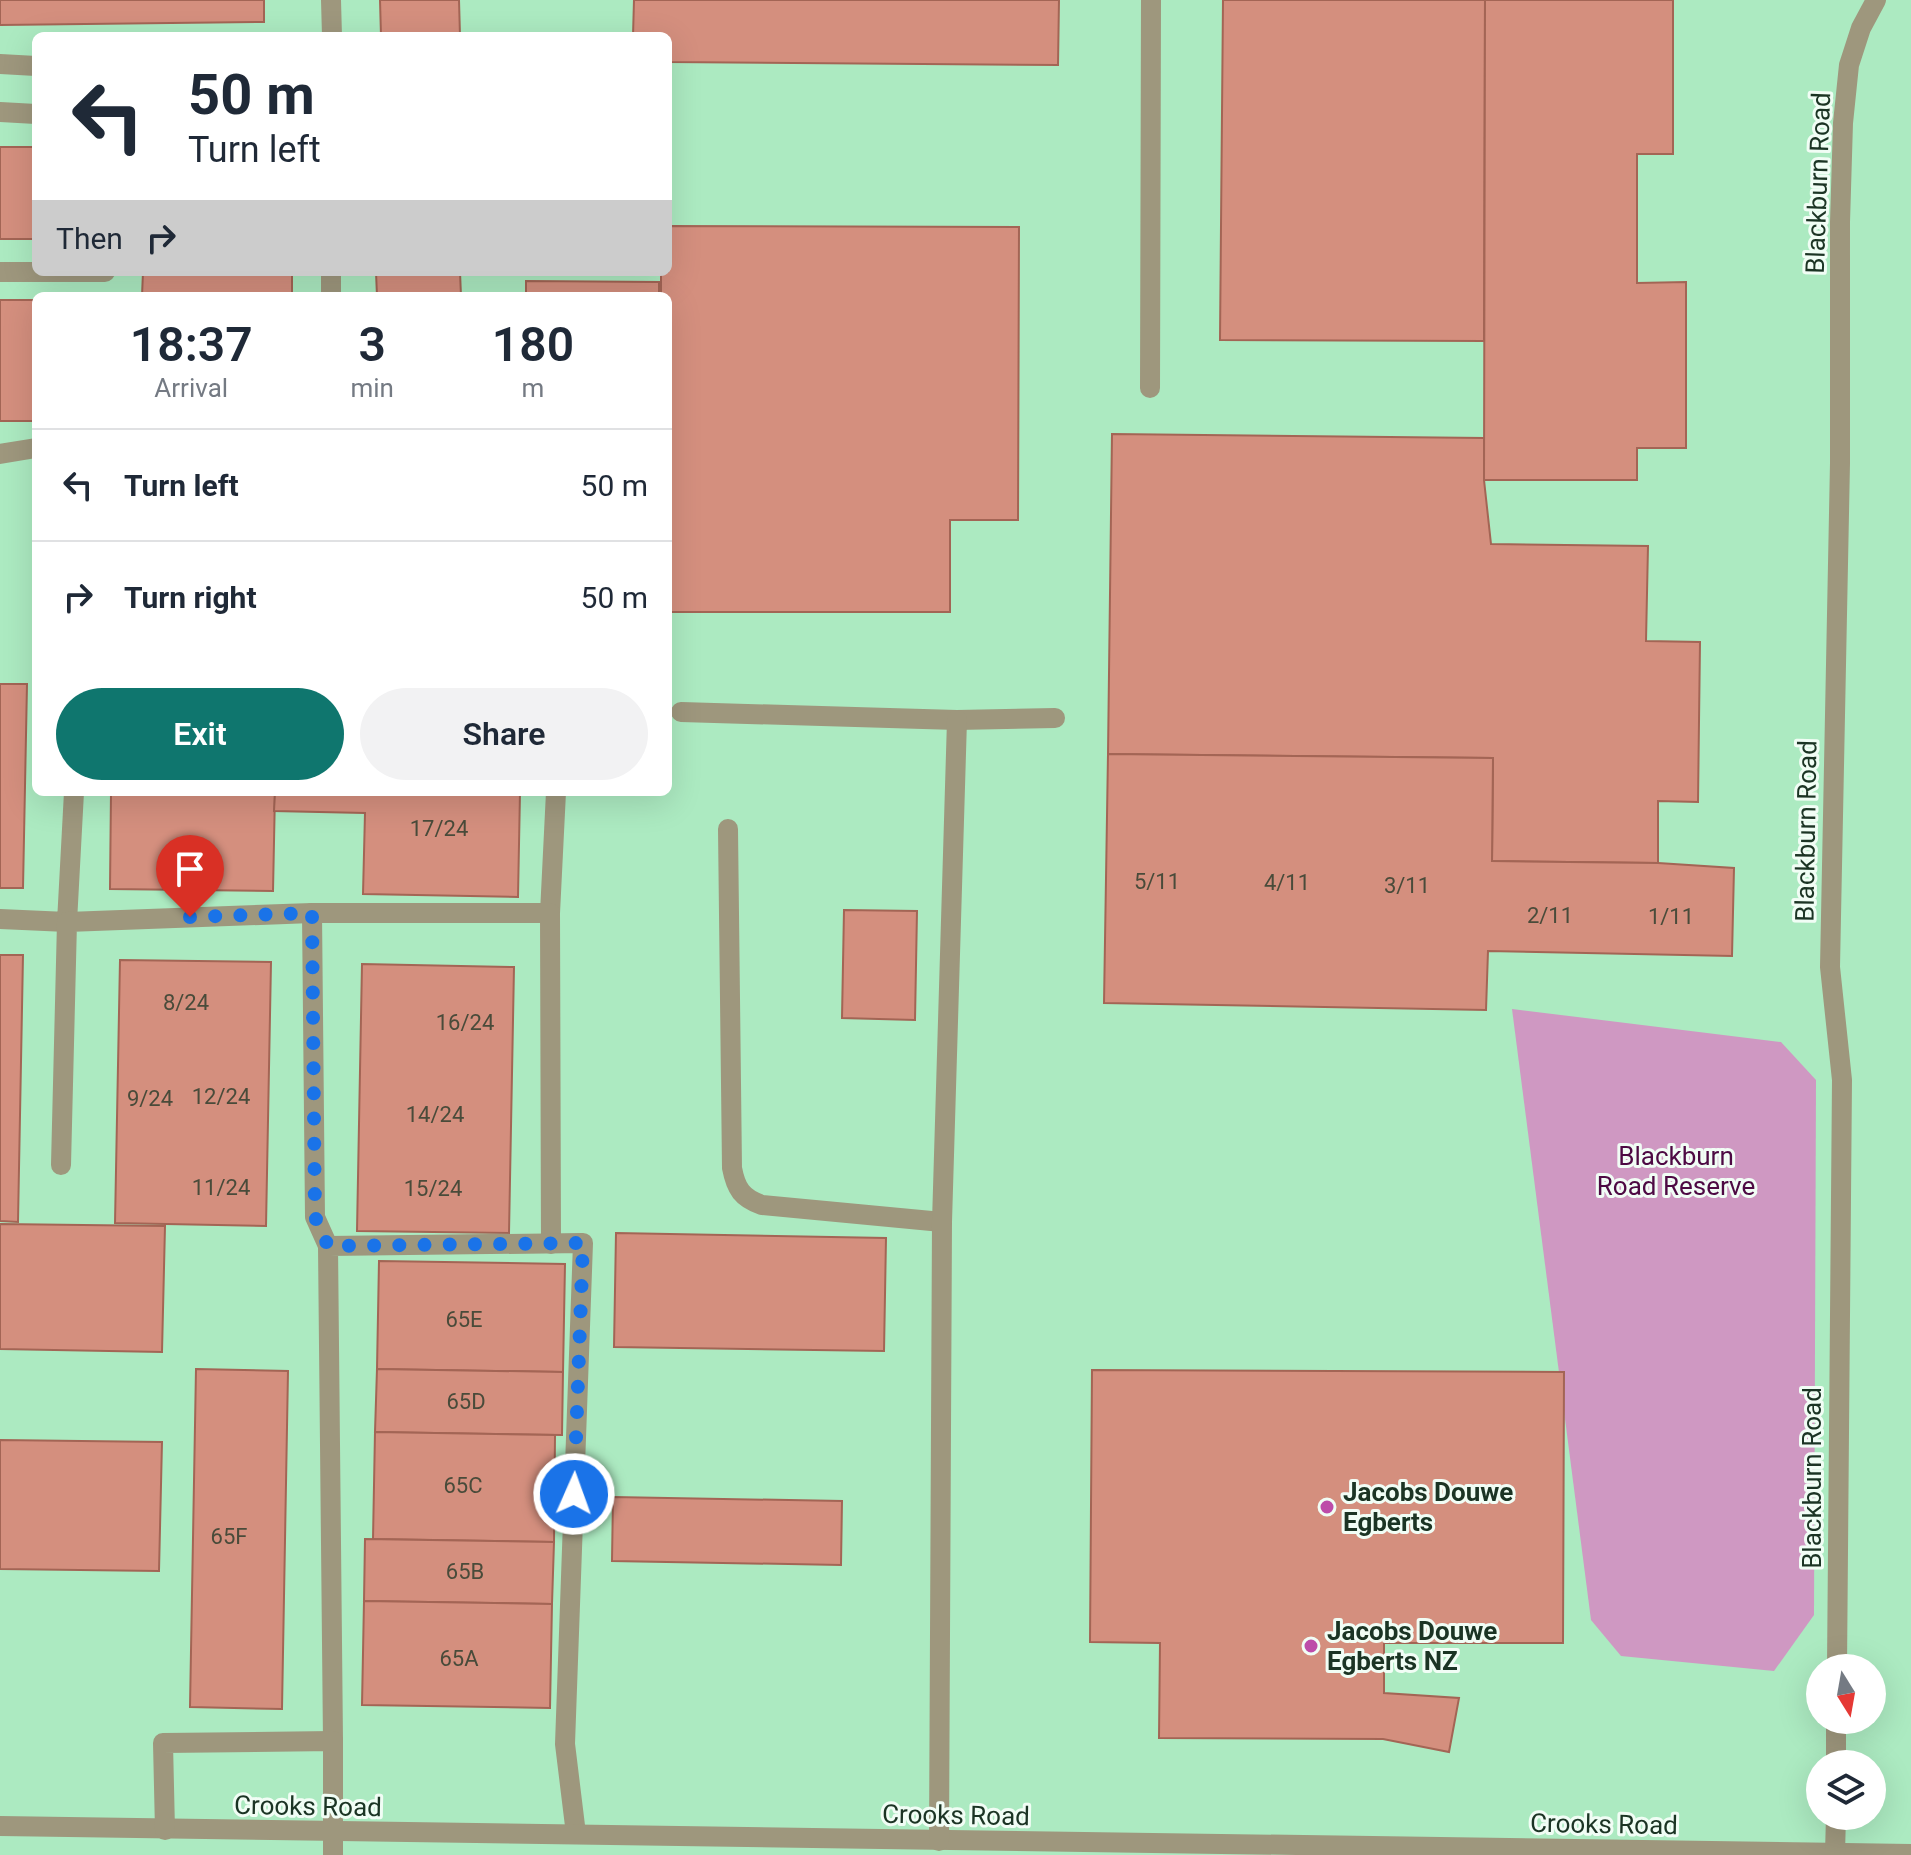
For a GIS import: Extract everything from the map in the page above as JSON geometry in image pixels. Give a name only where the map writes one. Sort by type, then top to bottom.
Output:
[{"type":"street","points":[[331,0],[332,32]]},
{"type":"street","points":[[1150,388],[1151,0]]},
{"type":"street","name":"Blackburn Road","points":[[1837,1654],[1842,1080],[1830,967],[1840,463],[1840,222],[1843,123],[1849,65],[1861,28],[1876,0]]},
{"type":"street","points":[[0,64],[32,66]]},
{"type":"street","points":[[0,112],[32,114]]},
{"type":"street","points":[[0,272],[32,272]]},
{"type":"street","points":[[0,454],[32,449]]},
{"type":"street","points":[[681,712],[957,720],[1055,718]]},
{"type":"street","points":[[939,1841],[942,1222],[957,720]]},
{"type":"street","points":[[61,1165],[67,922],[74,796]]},
{"type":"street","points":[[551,1244],[550,913],[556,796]]},
{"type":"street","points":[[728,829],[732,1168],[736,1187],[746,1200],[762,1205],[942,1222]]},
{"type":"street","points":[[312,913],[315,1217],[328,1246],[333,1855]]},
{"type":"street","points":[[0,919],[67,922],[312,913],[550,913]]},
{"type":"street","points":[[328,1246],[583,1243],[565,1744],[576,1834]]},
{"type":"street","points":[[165,1830],[163,1743],[333,1741]]},
{"type":"street","name":"Crooks Road","points":[[0,1826],[1427,1851],[1911,1854]]},
{"type":"street","points":[[1835,1853],[1836,1830]]},
{"type":"green space","name":"Blackburn Road Reserve","points":[[1512,1009],[1781,1042],[1816,1080],[1814,1615],[1774,1671],[1621,1656],[1591,1620]]},
{"type":"building","points":[[0,0],[264,0],[264,22],[0,25]]},
{"type":"building","points":[[380,0],[459,0],[460,32],[381,32]]},
{"type":"building","points":[[634,0],[1059,0],[1058,65],[672,62],[672,32],[633,32]]},
{"type":"building","points":[[1223,0],[1485,0],[1484,341],[1220,340]]},
{"type":"building","points":[[1485,0],[1673,0],[1673,154],[1637,154],[1637,283],[1686,282],[1686,448],[1637,448],[1637,480],[1484,480]]},
{"type":"building","points":[[0,147],[32,147],[32,239],[0,239]]},
{"type":"building","points":[[672,226],[1019,227],[1018,520],[950,520],[950,612],[672,612],[672,292],[661,292],[661,276],[672,276]]},
{"type":"building","points":[[143,276],[292,276],[292,292],[142,292]]},
{"type":"building","points":[[376,276],[460,276],[461,292],[377,292]]},
{"type":"building","points":[[526,281],[659,282],[659,292],[526,292]]},
{"type":"building","points":[[0,300],[32,300],[32,421],[0,421]]},
{"type":"building","points":[[1112,434],[1484,438],[1484,480],[1491,544],[1648,546],[1646,641],[1700,642],[1698,802],[1658,801],[1658,863],[1492,861],[1493,758],[1108,754]]},
{"type":"building","points":[[0,684],[27,684],[23,888],[0,888]]},
{"type":"building","points":[[1108,754],[1493,758],[1492,861],[1658,863],[1734,868],[1732,956],[1488,951],[1486,1010],[1104,1003]]},
{"type":"building","points":[[111,796],[275,796],[273,891],[110,889]]},
{"type":"building","points":[[275,796],[520,796],[518,897],[363,894],[365,813],[274,811]]},
{"type":"building","points":[[844,910],[917,911],[915,1020],[842,1018]]},
{"type":"building","points":[[0,955],[23,955],[18,1222],[0,1221]]},
{"type":"building","points":[[120,960],[271,962],[266,1226],[115,1223]]},
{"type":"building","points":[[362,964],[514,967],[509,1233],[357,1231]]},
{"type":"building","points":[[0,1224],[165,1226],[162,1352],[0,1349]]},
{"type":"building","points":[[616,1233],[886,1238],[884,1351],[614,1347]]},
{"type":"building","points":[[379,1261],[565,1264],[563,1372],[377,1369]]},
{"type":"building","points":[[196,1369],[288,1371],[282,1709],[190,1707]]},
{"type":"building","points":[[377,1369],[563,1372],[562,1435],[375,1432]]},
{"type":"building","name":"Jacobs Douwe Egberts","points":[[1092,1370],[1564,1372],[1563,1643],[1384,1643],[1384,1693],[1459,1698],[1449,1752],[1383,1739],[1159,1738],[1160,1643],[1090,1642]]},
{"type":"building","points":[[375,1432],[555,1435],[554,1542],[373,1539]]},
{"type":"building","points":[[0,1440],[162,1442],[159,1571],[0,1569]]},
{"type":"building","points":[[613,1497],[842,1501],[841,1565],[612,1561]]},
{"type":"building","points":[[365,1539],[554,1542],[552,1604],[364,1601]]},
{"type":"building","points":[[364,1601],[552,1604],[550,1708],[362,1705]]},
{"type":"place","name":"Jacobs Douwe Egberts","points":[[1327,1507]]},
{"type":"place","name":"Jacobs Douwe Egberts NZ","points":[[1311,1646]]},
{"type":"route","points":[[190,917],[312,913],[315,1217],[328,1246],[583,1243],[574,1494]]}]
